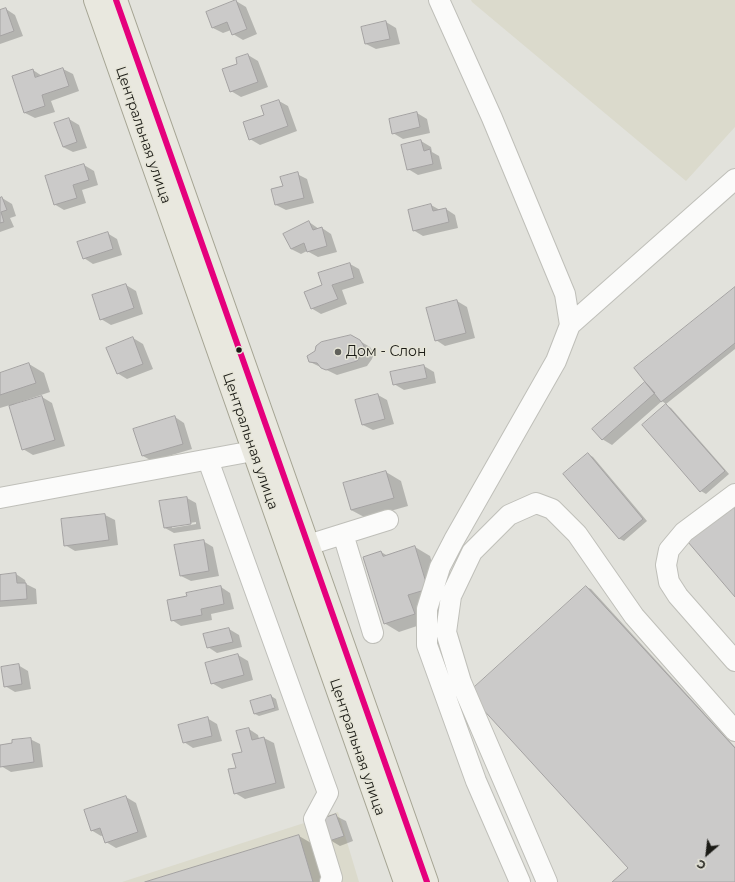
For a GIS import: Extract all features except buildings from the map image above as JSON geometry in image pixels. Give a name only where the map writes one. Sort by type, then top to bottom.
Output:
[{"type":"main road","name":"Центральная улица","points":[[95,0],[404,882]]},
{"type":"main road","name":"Центральная улица","points":[[116,0],[427,882]]},
{"type":"street","points":[[439,0],[492,118],[565,294],[570,325]]},
{"type":"street","points":[[520,882],[476,780],[427,646],[427,609],[440,567],[556,361],[570,325],[735,179]]},
{"type":"street","points":[[0,498],[253,451]]},
{"type":"street","points":[[208,460],[328,793],[314,819],[332,878],[330,882]]},
{"type":"street","points":[[735,494],[684,532],[669,550],[666,565],[669,582],[678,596],[735,661]]},
{"type":"street","points":[[547,882],[502,774],[461,682],[446,632],[451,596],[472,552],[510,514],[536,503],[552,509],[577,534],[634,616],[735,731]]},
{"type":"street","points":[[308,545],[388,520]]},
{"type":"street","points":[[343,534],[373,632]]},
{"type":"shaded area","points":[[471,0],[735,0],[735,127],[686,181]]},
{"type":"shaded area","points":[[338,812],[359,882],[122,882]]},
{"type":"transit line","points":[[116,0],[427,882]]},
{"type":"place","name":"Дом - Слон","points":[[338,352]]}]
